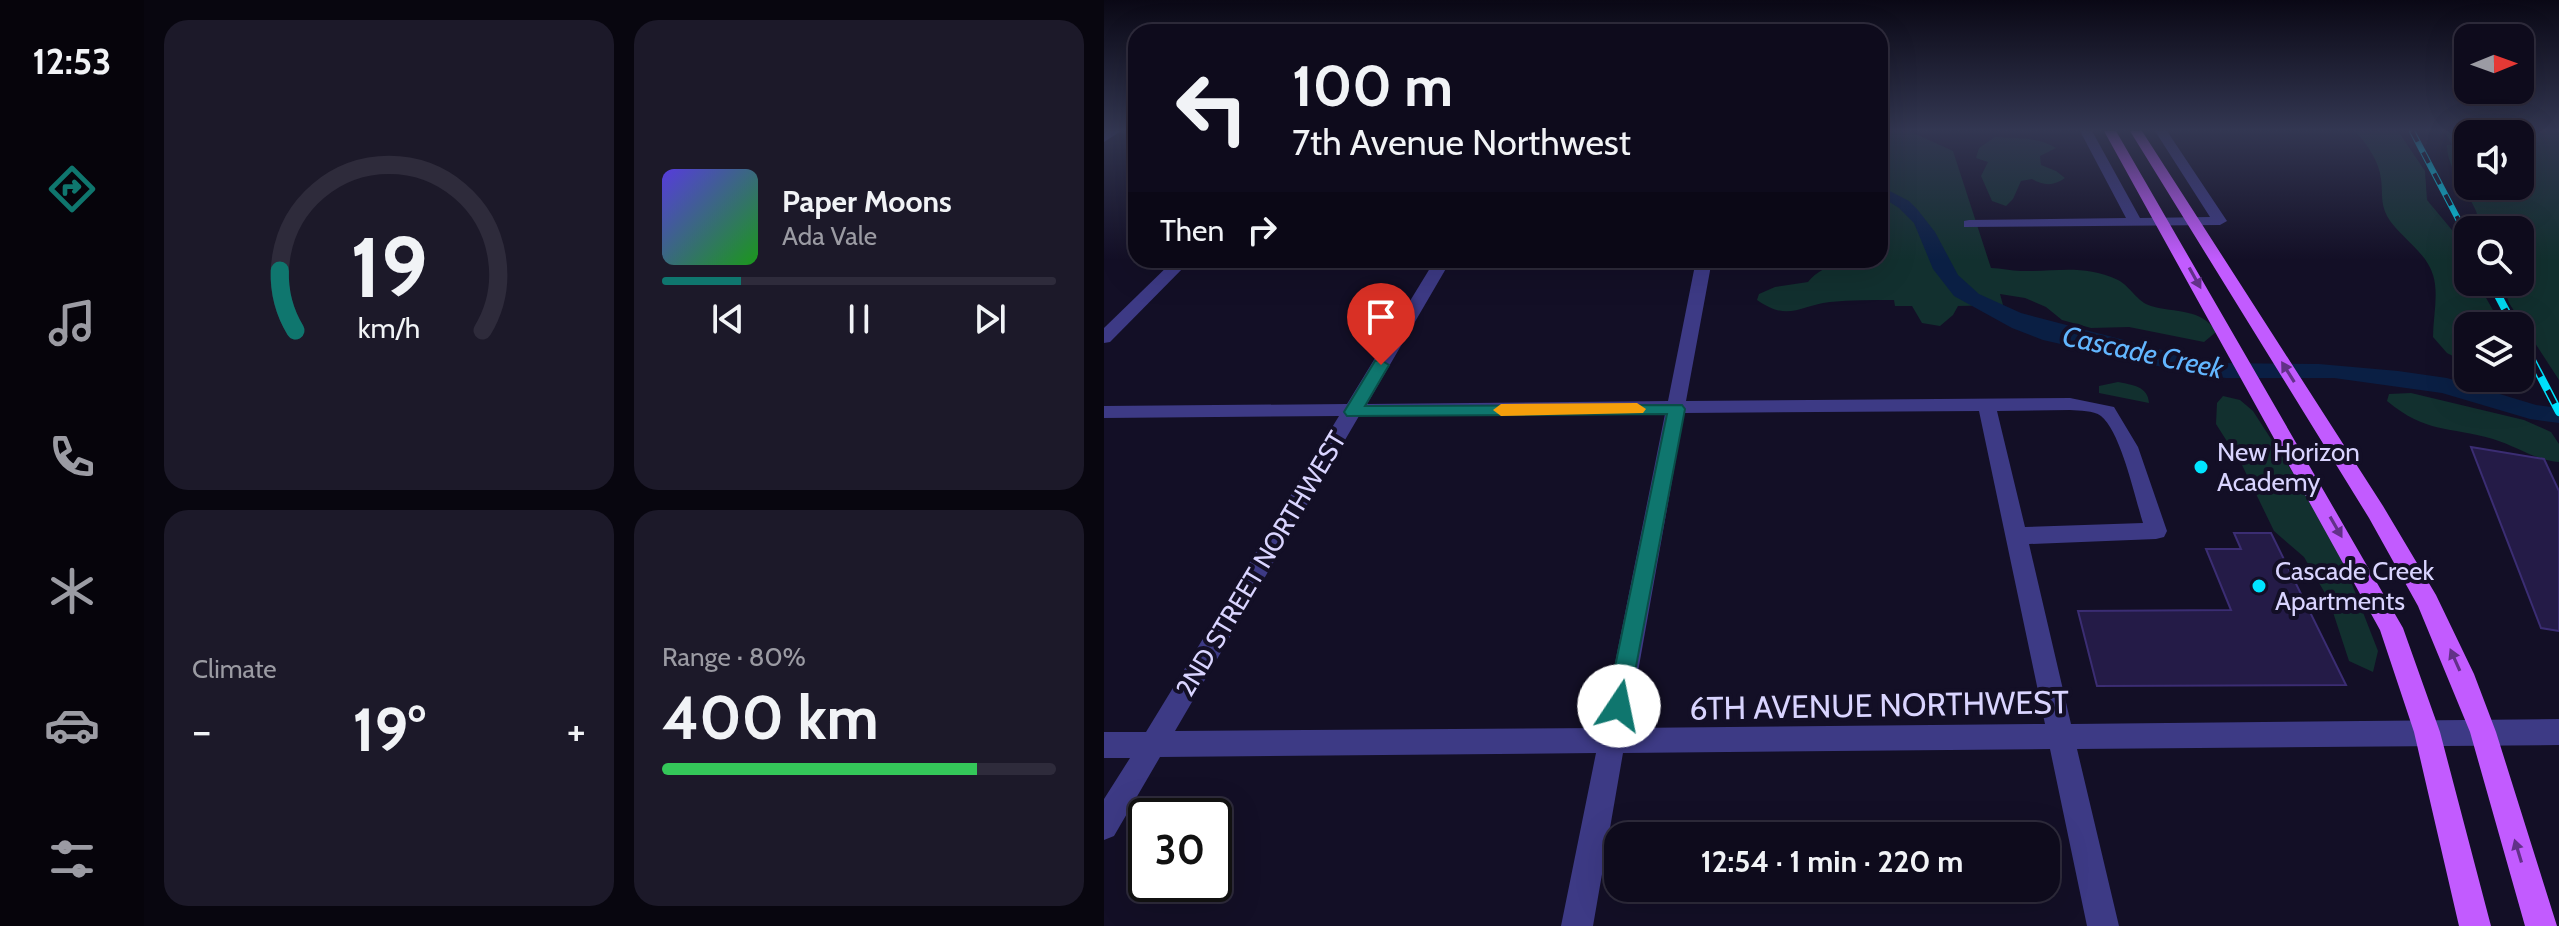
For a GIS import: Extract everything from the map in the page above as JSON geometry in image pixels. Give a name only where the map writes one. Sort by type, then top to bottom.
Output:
[{"type":"main road","points":[[2135,174],[2385,617],[2408,672],[2427,732],[2475,926]]},
{"type":"main road","points":[[2163,174],[2416,579],[2461,674],[2483,732],[2541,926]]},
{"type":"street","points":[[2109,174],[2135,222]]},
{"type":"street","points":[[1969,224],[2220,221],[2189,174]]},
{"type":"street","points":[[1104,338],[1175,268]]},
{"type":"street","name":"2ND STREET NORTHWEST","points":[[1104,826],[1438,268]]},
{"type":"street","points":[[1577,926],[1702,268]]},
{"type":"street","points":[[1104,412],[2070,404],[2106,410],[2115,417],[2156,531],[2017,536]]},
{"type":"street","points":[[1987,407],[2103,926]]},
{"type":"street","name":"6TH AVENUE NORTHWEST","points":[[1104,745],[1612,743],[2559,732]]},
{"type":"green space","points":[[1888,174],[1961,174],[1991,268],[2081,270],[2105,275],[2118,280],[2146,304],[2196,315],[2216,332],[2204,342],[2129,327],[2091,328],[2062,320],[2046,307],[2025,298],[2000,294],[2003,305],[1958,306],[1940,326],[1922,323],[1912,306],[1895,306],[1894,300],[1830,302],[1786,311],[1768,307],[1757,300],[1759,294],[1775,287],[1808,282],[1823,270],[1888,268]]},
{"type":"green space","points":[[2060,174],[2065,178],[2049,184],[2032,179],[2021,181],[2013,199],[2006,206],[1992,201],[1981,176]]},
{"type":"green space","points":[[2380,174],[2425,174],[2427,200],[2454,232],[2454,296],[2485,296],[2494,312],[2454,312],[2454,357],[2433,337],[2436,298],[2430,266],[2398,231],[2387,216]]},
{"type":"green space","points":[[2534,174],[2559,174],[2559,380],[2534,342],[2534,312],[2515,312],[2507,296],[2534,296],[2534,216],[2477,216],[2470,200],[2534,200]]},
{"type":"green space","points":[[2118,382],[2142,390],[2149,403],[2099,393],[2099,386]]},
{"type":"green space","points":[[2411,393],[2524,420],[2551,432],[2559,444],[2559,462],[2542,459],[2493,439],[2426,424],[2387,401],[2389,394]]},
{"type":"green space","points":[[2223,396],[2240,400],[2253,411],[2300,484],[2343,561],[2378,651],[2373,672],[2349,661],[2329,600],[2304,557],[2274,531],[2242,465],[2216,424],[2217,403]]},
{"type":"water","name":"Cascade Creek","points":[[1888,190],[1917,209],[1935,232],[1958,275],[1979,294],[2021,313],[2212,363],[2319,364],[2447,378],[2454,380],[2454,392],[2493,392],[2536,405],[2559,408],[2559,423],[2530,419],[2442,393],[2334,378],[2226,378],[2193,374],[2043,340],[2012,328],[1954,296],[1933,269],[1914,223],[1888,201]]},
{"type":"building","points":[[2471,447],[2544,459],[2559,491],[2559,631],[2541,628]]},
{"type":"building","name":"Cascade Creek Apartments","points":[[2234,533],[2271,533],[2346,685],[2097,686],[2078,611],[2231,610],[2206,549],[2241,549]]},
{"type":"railway","points":[[2435,174],[2456,216]]},
{"type":"railway","points":[[2498,296],[2507,312]]},
{"type":"railway","points":[[2534,364],[2559,412]]},
{"type":"slow traffic","points":[[1501,410],[1637,409]]},
{"type":"place","name":"New Horizon Academy","points":[[2201,467]]},
{"type":"place","name":"Cascade Creek Apartments","points":[[2259,586]]},
{"type":"route","points":[[1381,365],[1353,412],[1676,409],[1619,706]]}]
